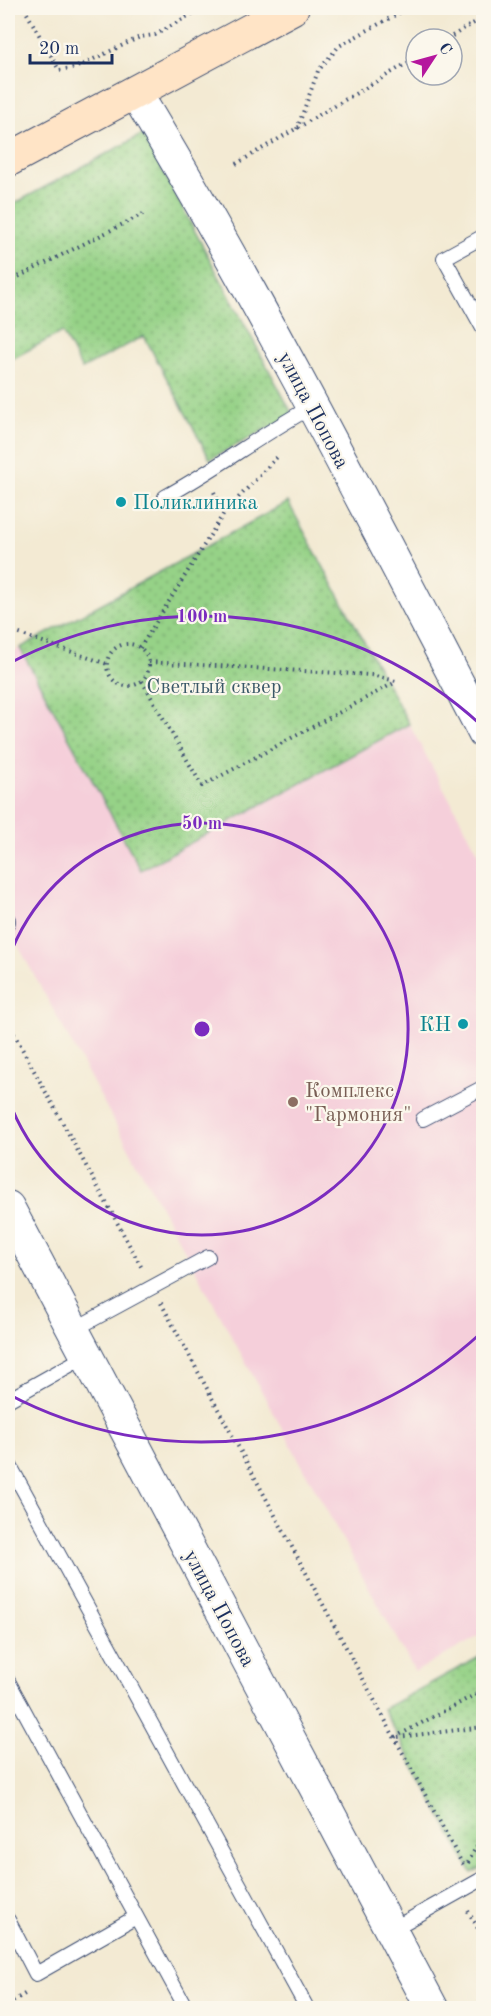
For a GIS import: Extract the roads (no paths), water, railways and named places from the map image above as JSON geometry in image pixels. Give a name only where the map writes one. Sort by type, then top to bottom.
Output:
[{"type":"main road","points":[[8,160],[292,8]]},
{"type":"street","name":"улица Попова","points":[[135,92],[194,189],[313,406],[483,734]]},
{"type":"street","name":"улица Попова","points":[[8,1207],[432,2008]]},
{"type":"lane","points":[[483,236],[444,258],[483,330]]},
{"type":"lane","points":[[165,497],[206,475],[266,432],[313,406]]},
{"type":"lane","points":[[423,1119],[483,1087]]},
{"type":"lane","points":[[8,1400],[152,1288],[208,1257]]},
{"type":"lane","points":[[8,1462],[307,2008]]},
{"type":"lane","points":[[8,1681],[186,2008]]},
{"type":"lane","points":[[391,1930],[483,1878]]},
{"type":"lane","points":[[8,1920],[36,1974],[136,1917]]},
{"type":"place","name":"Поликлиника","points":[[121,502]]},
{"type":"place","name":"КН","points":[[463,1024]]},
{"type":"place","name":"Комплекс \"Гармония\"","points":[[293,1102]]},
{"type":"park label","name":"Светлый сквер","points":[[214,686]]}]
